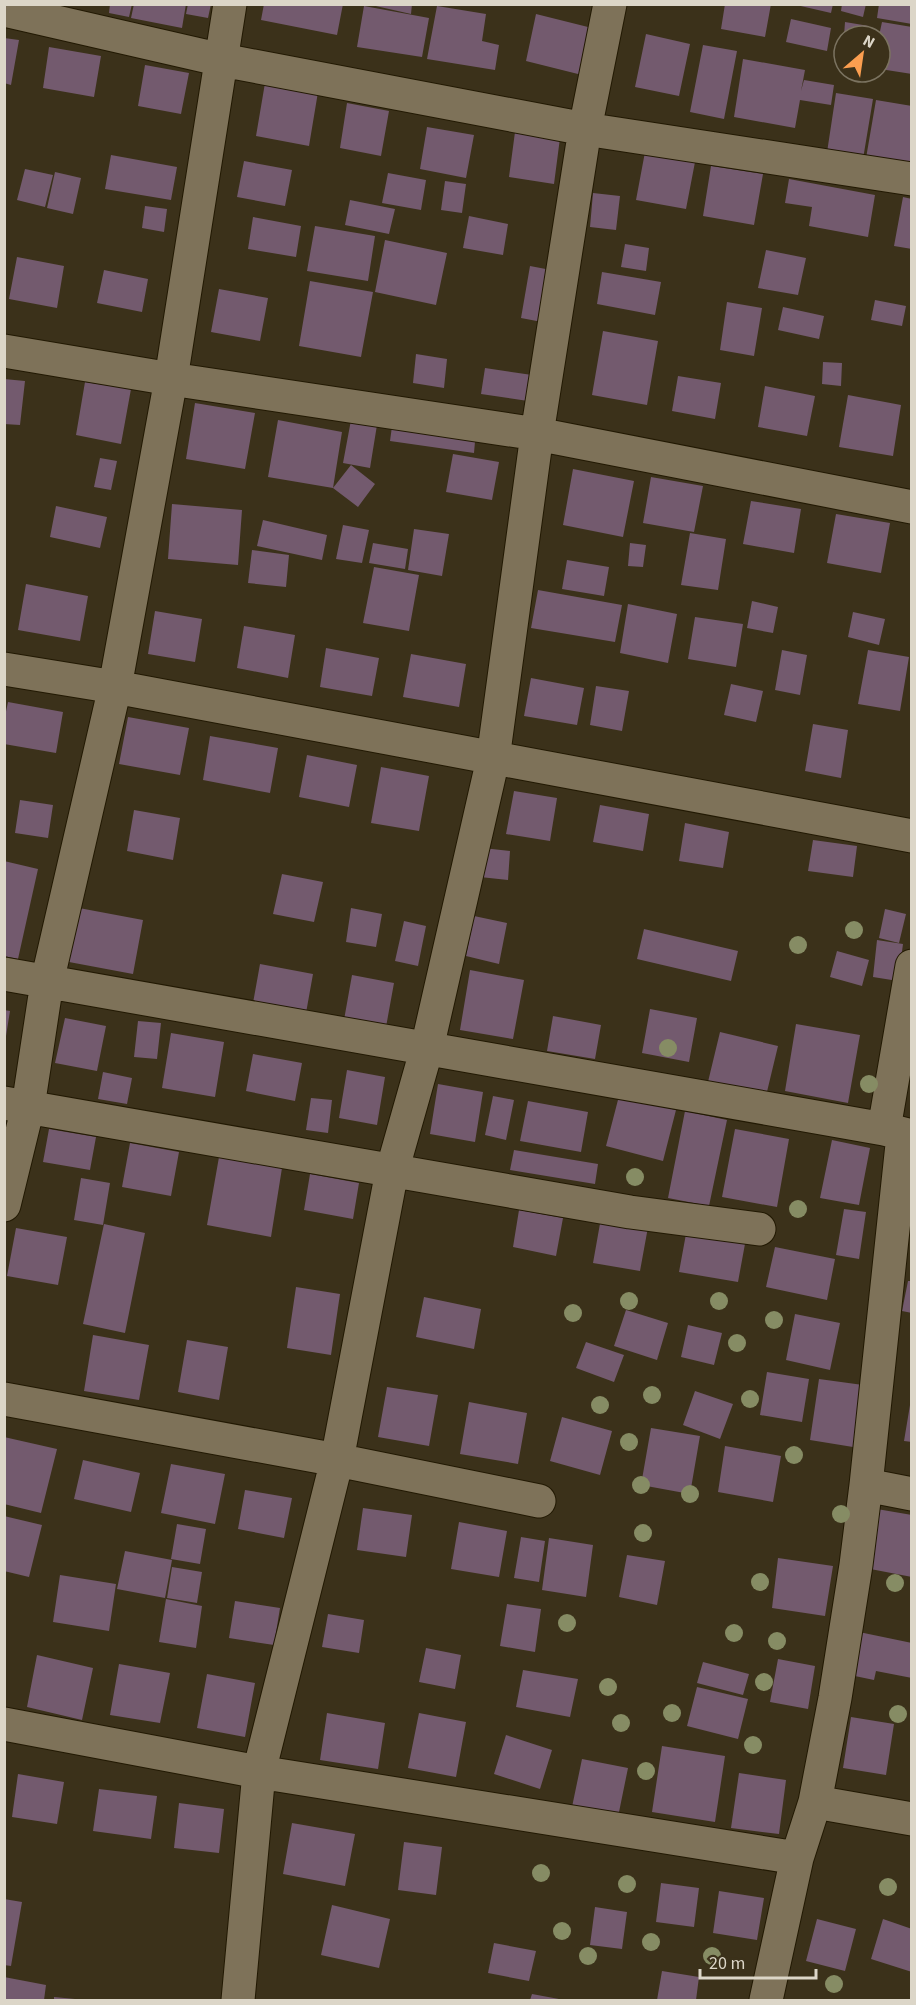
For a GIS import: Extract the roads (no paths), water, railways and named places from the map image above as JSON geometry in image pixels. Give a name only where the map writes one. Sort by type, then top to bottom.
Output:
[{"type":"street","points":[[4,1205],[16,1105],[47,982],[115,687],[171,379],[230,4]]},
{"type":"street","points":[[238,2001],[259,1772],[337,1460],[392,1171],[427,1048],[493,759],[537,434],[585,129],[610,4]]},
{"type":"street","points":[[4,10],[222,60],[585,129],[912,179]]},
{"type":"street","points":[[4,351],[171,379],[537,434],[912,507]]},
{"type":"street","points":[[4,669],[115,687],[912,836]]},
{"type":"street","points":[[766,2001],[797,1858],[814,1802],[837,1687],[856,1565],[866,1485],[899,1133],[912,966]]},
{"type":"street","points":[[4,974],[899,1133]]},
{"type":"street","points":[[16,1105],[630,1212],[759,1229]]},
{"type":"street","points":[[4,1399],[337,1460],[539,1502]]},
{"type":"street","points":[[866,1485],[912,1494]]},
{"type":"street","points":[[4,1724],[259,1772],[797,1858]]},
{"type":"street","points":[[814,1802],[912,1819]]}]
